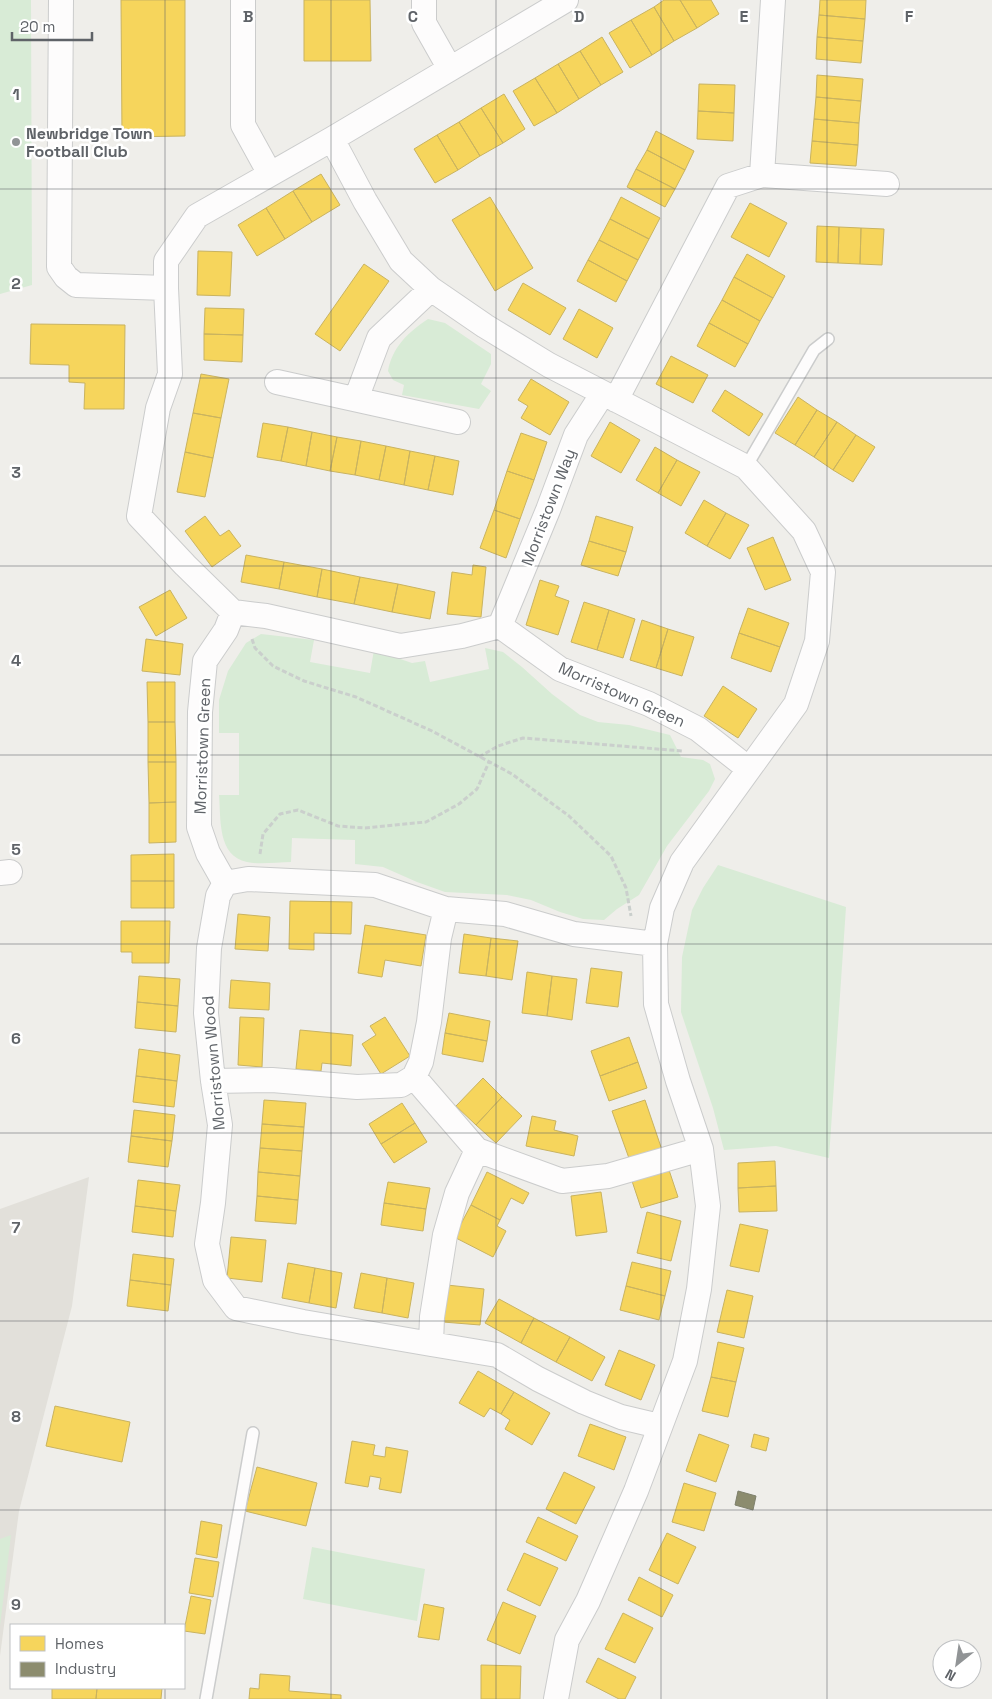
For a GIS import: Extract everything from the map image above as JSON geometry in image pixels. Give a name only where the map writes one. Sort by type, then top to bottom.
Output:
[{"type":"street","points":[[61,0],[59,267],[66,277],[76,285],[166,288]]},
{"type":"street","points":[[243,0],[242,125],[270,174]]},
{"type":"street","points":[[424,0],[424,23],[450,69]]},
{"type":"street","points":[[500,626],[462,636],[400,646],[266,616],[238,613],[185,565],[139,516],[158,408],[170,374],[166,261],[197,216],[332,139],[566,0]]},
{"type":"street","points":[[773,0],[762,175],[888,184]]},
{"type":"street","points":[[332,139],[365,201],[401,261],[431,290],[549,364],[746,467],[804,531],[823,572],[817,641],[796,704],[682,862],[645,943],[656,1004],[678,1081],[702,1149],[708,1206],[699,1289],[685,1361],[636,1491],[588,1601],[567,1640],[556,1699]]},
{"type":"street","name":"Morristown Way","points":[[500,626],[548,510],[576,435],[610,396],[728,186],[762,175]]},
{"type":"street","points":[[356,399],[379,338],[431,290]]},
{"type":"street","points":[[277,382],[458,422]]},
{"type":"street","name":"Morristown Green","points":[[225,883],[208,853],[199,827],[200,712],[205,661],[238,613]]},
{"type":"street","name":"Morristown Green","points":[[500,626],[560,669],[649,704],[698,729],[749,769]]},
{"type":"street","points":[[225,883],[256,879],[375,885],[446,909],[505,914],[574,934],[645,943]]},
{"type":"street","name":"Morristown Wood","points":[[225,883],[218,896],[209,948],[206,1013],[220,1125],[213,1204],[207,1244],[215,1280],[236,1308],[303,1322],[498,1354],[538,1379],[584,1402],[621,1417],[659,1426]]},
{"type":"street","points":[[213,1081],[272,1080],[357,1087],[401,1085],[414,1077],[421,1062],[429,1022],[439,938],[446,909]]},
{"type":"street","points":[[414,1077],[477,1150],[562,1181],[608,1176],[702,1149]]},
{"type":"street","points":[[431,1344],[432,1317],[445,1234],[457,1193],[477,1150]]},
{"type":"lane","points":[[746,467],[814,350],[828,339]]},
{"type":"lane","points":[[206,1699],[253,1433]]},
{"type":"path","points":[[238,613],[255,648],[273,666],[304,681],[356,697],[432,731],[512,774],[569,816],[612,856],[626,888],[645,943]]},
{"type":"path","points":[[479,757],[498,746],[523,738],[682,751],[722,748]]},
{"type":"path","points":[[256,879],[263,834],[280,814],[298,810],[338,826],[365,828],[426,822],[459,804],[477,788],[489,762]]},
{"type":"shaded area","points":[[89,1177],[72,1306],[19,1511],[0,1656],[0,1209]]},
{"type":"green space","name":"Newbridge Town Football Club","points":[[0,0],[31,0],[32,285],[0,294]]},
{"type":"green space","points":[[428,319],[445,323],[491,354],[491,364],[481,384],[491,391],[479,409],[402,395],[404,385],[393,380],[388,371],[397,348],[414,329]]},
{"type":"green space","points":[[261,634],[314,640],[310,662],[370,673],[374,650],[412,663],[425,661],[430,682],[489,669],[485,648],[503,652],[580,715],[598,722],[629,725],[670,735],[681,757],[703,760],[710,764],[715,779],[709,791],[667,846],[639,895],[604,920],[583,919],[531,900],[507,895],[445,892],[383,867],[355,864],[355,840],[292,838],[291,862],[247,862],[237,858],[230,852],[225,844],[221,825],[219,795],[239,795],[239,733],[219,733],[219,700],[228,671],[246,643]]},
{"type":"green space","points":[[718,865],[846,907],[829,1158],[776,1146],[724,1150],[713,1108],[681,1012],[682,957],[692,910]]},
{"type":"green space","points":[[11,1535],[0,1626],[0,1539]]},
{"type":"green space","points":[[312,1547],[425,1569],[417,1621],[303,1599]]},
{"type":"building: Homes","points":[[121,0],[185,0],[185,136],[122,137]]},
{"type":"building: Homes","points":[[304,0],[370,0],[371,61],[304,61]]},
{"type":"building: Homes","points":[[664,0],[680,0],[697,28],[674,41],[654,7]]},
{"type":"building: Homes","points":[[680,0],[711,0],[719,14],[697,28]]},
{"type":"building: Homes","points":[[820,0],[866,0],[865,19],[819,15]]},
{"type":"building: Homes","points":[[654,7],[674,41],[652,55],[631,20]]},
{"type":"building: Homes","points":[[819,15],[865,19],[863,41],[817,37]]},
{"type":"building: Homes","points":[[631,20],[652,55],[630,68],[609,33]]},
{"type":"building: Homes","points":[[602,37],[623,72],[601,85],[580,51]]},
{"type":"building: Homes","points":[[817,37],[863,41],[861,63],[816,59]]},
{"type":"building: Homes","points":[[580,51],[601,85],[579,99],[558,64]]},
{"type":"building: Homes","points":[[558,64],[579,99],[557,113],[535,78]]},
{"type":"building: Homes","points":[[817,75],[863,79],[861,101],[816,97]]},
{"type":"building: Homes","points":[[535,78],[557,113],[534,126],[513,91]]},
{"type":"building: Homes","points":[[699,84],[735,85],[734,113],[698,111]]},
{"type":"building: Homes","points":[[504,94],[525,129],[503,143],[481,108]]},
{"type":"building: Homes","points":[[816,97],[861,101],[859,123],[814,119]]},
{"type":"building: Homes","points":[[481,108],[503,143],[480,156],[459,122]]},
{"type":"building: Homes","points":[[698,111],[734,113],[733,141],[697,139]]},
{"type":"building: Homes","points":[[814,119],[859,123],[858,145],[812,141]]},
{"type":"building: Homes","points":[[459,122],[480,156],[458,170],[437,135]]},
{"type":"building: Homes","points":[[656,131],[694,151],[685,170],[647,150]]},
{"type":"building: Homes","points":[[437,135],[458,170],[435,183],[414,149]]},
{"type":"building: Homes","points":[[812,141],[858,145],[856,166],[810,163]]},
{"type":"building: Homes","points":[[647,150],[685,170],[675,189],[636,169]]},
{"type":"building: Homes","points":[[636,169],[675,189],[665,207],[627,187]]},
{"type":"building: Homes","points":[[321,174],[340,205],[312,222],[293,191]]},
{"type":"building: Homes","points":[[293,191],[312,222],[285,239],[266,208]]},
{"type":"building: Homes","points":[[490,197],[533,268],[495,291],[452,220]]},
{"type":"building: Homes","points":[[621,197],[660,218],[649,239],[610,219]]},
{"type":"building: Homes","points":[[750,203],[787,223],[769,257],[731,237]]},
{"type":"building: Homes","points":[[266,208],[285,239],[257,256],[238,225]]},
{"type":"building: Homes","points":[[610,219],[649,239],[638,260],[599,240]]},
{"type":"building: Homes","points":[[817,226],[839,227],[838,263],[816,262]]},
{"type":"building: Homes","points":[[839,227],[861,228],[860,264],[838,263]]},
{"type":"building: Homes","points":[[861,228],[884,229],[882,265],[860,264]]},
{"type":"building: Homes","points":[[599,240],[638,260],[627,281],[588,260]]},
{"type":"building: Homes","points":[[198,251],[232,252],[230,296],[197,295]]},
{"type":"building: Homes","points":[[747,254],[785,276],[773,298],[734,277]]},
{"type":"building: Homes","points":[[588,260],[627,281],[616,302],[577,281]]},
{"type":"building: Homes","points":[[364,264],[389,281],[340,351],[315,334]]},
{"type":"building: Homes","points":[[734,277],[773,298],[760,321],[722,300]]},
{"type":"building: Homes","points":[[523,283],[566,308],[550,335],[508,310]]},
{"type":"building: Homes","points":[[722,300],[760,321],[748,344],[709,323]]},
{"type":"building: Homes","points":[[205,308],[244,309],[243,335],[204,334]]},
{"type":"building: Homes","points":[[579,309],[613,328],[597,358],[563,339]]},
{"type":"building: Homes","points":[[709,323],[748,344],[735,367],[697,346]]},
{"type":"building: Homes","points":[[31,324],[125,325],[124,409],[84,409],[85,383],[69,382],[69,365],[30,364]]},
{"type":"building: Homes","points":[[204,334],[243,335],[242,362],[204,360]]},
{"type":"building: Homes","points":[[671,356],[708,375],[693,403],[656,384]]},
{"type":"building: Homes","points":[[201,374],[229,379],[221,418],[193,413]]},
{"type":"building: Homes","points":[[531,379],[569,402],[550,435],[521,418],[528,406],[518,400]]},
{"type":"building: Homes","points":[[725,390],[763,414],[749,436],[712,411]]},
{"type":"building: Homes","points":[[798,397],[817,410],[795,445],[775,433]]},
{"type":"building: Homes","points":[[817,410],[837,422],[814,457],[795,445]]},
{"type":"building: Homes","points":[[193,413],[221,418],[213,458],[185,452]]},
{"type":"building: Homes","points":[[610,422],[640,440],[621,473],[591,456]]},
{"type":"building: Homes","points":[[837,422],[856,435],[833,470],[814,457]]},
{"type":"building: Homes","points":[[263,423],[288,427],[281,461],[257,457]]},
{"type":"building: Homes","points":[[288,427],[312,432],[306,466],[281,461]]},
{"type":"building: Homes","points":[[312,432],[337,437],[330,471],[306,466]]},
{"type":"building: Homes","points":[[521,433],[547,442],[534,480],[507,471]]},
{"type":"building: Homes","points":[[856,435],[875,447],[853,482],[833,470]]},
{"type":"building: Homes","points":[[337,437],[361,441],[355,475],[330,471]]},
{"type":"building: Homes","points":[[361,441],[386,446],[379,480],[355,475]]},
{"type":"building: Homes","points":[[386,446],[410,451],[404,485],[379,480]]},
{"type":"building: Homes","points":[[655,447],[677,460],[658,493],[636,480]]},
{"type":"building: Homes","points":[[410,451],[435,456],[428,490],[404,485]]},
{"type":"building: Homes","points":[[185,452],[213,458],[205,497],[177,492]]},
{"type":"building: Homes","points":[[435,456],[459,461],[453,495],[428,490]]},
{"type":"building: Homes","points":[[677,460],[700,472],[681,506],[658,493]]},
{"type":"building: Homes","points":[[507,471],[534,480],[520,519],[494,510]]},
{"type":"building: Homes","points":[[704,500],[726,513],[707,546],[685,533]]},
{"type":"building: Homes","points":[[494,510],[520,519],[506,558],[480,548]]},
{"type":"building: Homes","points":[[726,513],[749,525],[730,559],[707,546]]},
{"type":"building: Homes","points":[[205,516],[220,536],[229,530],[241,546],[212,567],[185,531]]},
{"type":"building: Homes","points":[[596,516],[633,527],[626,552],[589,541]]},
{"type":"building: Homes","points":[[773,537],[791,580],[765,590],[747,548]]},
{"type":"building: Homes","points":[[589,541],[626,552],[618,576],[581,565]]},
{"type":"building: Homes","points":[[246,555],[284,562],[279,589],[241,582]]},
{"type":"building: Homes","points":[[284,562],[322,569],[317,597],[279,589]]},
{"type":"building: Homes","points":[[473,565],[486,567],[481,617],[447,614],[452,572],[472,575]]},
{"type":"building: Homes","points":[[322,569],[360,577],[354,604],[317,597]]},
{"type":"building: Homes","points":[[360,577],[398,584],[392,612],[354,604]]},
{"type":"building: Homes","points":[[540,580],[559,586],[555,596],[569,601],[558,635],[526,625]]},
{"type":"building: Homes","points":[[398,584],[435,592],[430,619],[392,612]]},
{"type":"building: Homes","points":[[170,590],[187,618],[156,636],[139,607]]},
{"type":"building: Homes","points":[[584,602],[609,610],[597,650],[571,642]]},
{"type":"building: Homes","points":[[748,608],[789,623],[780,647],[739,633]]},
{"type":"building: Homes","points":[[609,610],[635,619],[623,658],[597,650]]},
{"type":"building: Homes","points":[[642,620],[668,629],[656,668],[630,660]]},
{"type":"building: Homes","points":[[668,629],[694,637],[682,676],[656,668]]},
{"type":"building: Homes","points":[[739,633],[780,647],[771,672],[731,658]]},
{"type":"building: Homes","points":[[146,639],[183,644],[180,675],[142,671]]},
{"type":"building: Homes","points":[[147,682],[175,682],[175,722],[148,722]]},
{"type":"building: Homes","points":[[723,686],[757,709],[738,738],[704,716]]},
{"type":"building: Homes","points":[[148,722],[175,722],[176,762],[148,762]]},
{"type":"building: Homes","points":[[148,762],[176,762],[176,802],[149,803]]},
{"type":"building: Homes","points":[[176,802],[176,842],[149,843],[149,803]]},
{"type":"building: Homes","points":[[174,854],[174,881],[131,881],[131,855]]},
{"type":"building: Homes","points":[[131,881],[174,881],[174,908],[131,908]]},
{"type":"building: Homes","points":[[290,901],[352,902],[351,934],[314,933],[314,950],[289,949]]},
{"type":"building: Homes","points":[[238,914],[270,917],[268,951],[235,949]]},
{"type":"building: Homes","points":[[121,921],[170,921],[169,963],[132,963],[132,952],[121,952]]},
{"type":"building: Homes","points":[[365,925],[426,935],[421,966],[385,960],[382,977],[358,973]]},
{"type":"building: Homes","points":[[464,934],[491,938],[486,976],[459,973]]},
{"type":"building: Homes","points":[[491,938],[518,941],[512,980],[486,976]]},
{"type":"building: Homes","points":[[591,968],[622,972],[618,1007],[586,1003]]},
{"type":"building: Homes","points":[[527,972],[552,976],[547,1016],[522,1013]]},
{"type":"building: Homes","points":[[139,976],[180,979],[178,1006],[137,1002]]},
{"type":"building: Homes","points":[[552,976],[577,979],[572,1020],[547,1016]]},
{"type":"building: Homes","points":[[231,980],[270,983],[269,1010],[229,1008]]},
{"type":"building: Homes","points":[[137,1002],[178,1006],[176,1032],[135,1028]]},
{"type":"building: Homes","points":[[449,1013],[490,1021],[487,1041],[445,1033]]},
{"type":"building: Homes","points":[[240,1017],[264,1018],[262,1067],[238,1065]]},
{"type":"building: Homes","points":[[385,1017],[410,1056],[381,1074],[362,1044],[376,1035],[370,1026]]},
{"type":"building: Homes","points":[[300,1030],[353,1035],[351,1066],[322,1063],[321,1071],[296,1069]]},
{"type":"building: Homes","points":[[445,1033],[487,1041],[483,1062],[442,1054]]},
{"type":"building: Homes","points":[[629,1037],[638,1062],[600,1076],[591,1051]]},
{"type":"building: Homes","points":[[139,1049],[180,1055],[177,1081],[136,1076]]},
{"type":"building: Homes","points":[[638,1062],[647,1088],[609,1101],[600,1076]]},
{"type":"building: Homes","points":[[136,1076],[177,1081],[174,1107],[133,1102]]},
{"type":"building: Homes","points":[[483,1078],[502,1097],[476,1125],[456,1106]]},
{"type":"building: Homes","points":[[502,1097],[522,1116],[496,1143],[476,1125]]},
{"type":"building: Homes","points":[[264,1100],[306,1103],[304,1127],[262,1124]]},
{"type":"building: Homes","points":[[645,1100],[662,1150],[630,1161],[612,1111]]},
{"type":"building: Homes","points":[[402,1103],[415,1123],[381,1144],[369,1124]]},
{"type":"building: Homes","points":[[134,1110],[175,1115],[172,1141],[131,1136]]},
{"type":"building: Homes","points":[[532,1116],[556,1121],[554,1130],[578,1136],[574,1156],[526,1146]]},
{"type":"building: Homes","points":[[415,1123],[427,1142],[394,1163],[381,1144]]},
{"type":"building: Homes","points":[[262,1124],[304,1127],[302,1151],[260,1148]]},
{"type":"building: Homes","points":[[131,1136],[172,1141],[168,1167],[128,1162]]},
{"type":"building: Homes","points":[[260,1148],[302,1151],[300,1176],[258,1172]]},
{"type":"building: Homes","points":[[775,1161],[776,1186],[738,1188],[738,1163]]},
{"type":"building: Homes","points":[[669,1170],[678,1197],[641,1208],[632,1181]]},
{"type":"building: Homes","points":[[258,1172],[300,1176],[298,1200],[257,1196]]},
{"type":"building: Homes","points":[[487,1172],[529,1193],[523,1204],[511,1198],[500,1220],[471,1205]]},
{"type":"building: Homes","points":[[138,1180],[180,1185],[176,1211],[135,1206]]},
{"type":"building: Homes","points":[[388,1182],[430,1188],[426,1209],[384,1203]]},
{"type":"building: Homes","points":[[776,1186],[777,1211],[739,1212],[738,1188]]},
{"type":"building: Homes","points":[[601,1192],[607,1232],[576,1236],[571,1196]]},
{"type":"building: Homes","points":[[257,1196],[298,1200],[296,1224],[255,1221]]},
{"type":"building: Homes","points":[[384,1203],[426,1209],[423,1231],[381,1225]]},
{"type":"building: Homes","points":[[471,1205],[500,1220],[497,1226],[506,1231],[493,1257],[454,1237]]},
{"type":"building: Homes","points":[[135,1206],[176,1211],[173,1237],[132,1232]]},
{"type":"building: Homes","points":[[647,1212],[681,1221],[671,1261],[637,1253]]},
{"type":"building: Homes","points":[[740,1224],[768,1230],[759,1272],[730,1266]]},
{"type":"building: Homes","points":[[231,1237],[266,1240],[262,1282],[227,1278]]},
{"type":"building: Homes","points":[[133,1254],[174,1259],[171,1285],[130,1280]]},
{"type":"building: Homes","points":[[632,1262],[671,1271],[665,1296],[626,1286]]},
{"type":"building: Homes","points":[[288,1263],[315,1268],[309,1303],[282,1298]]},
{"type":"building: Homes","points":[[315,1268],[342,1273],[336,1308],[309,1303]]},
{"type":"building: Homes","points":[[361,1273],[387,1278],[382,1313],[354,1308]]},
{"type":"building: Homes","points":[[387,1278],[414,1283],[408,1318],[382,1313]]},
{"type":"building: Homes","points":[[130,1280],[171,1285],[168,1311],[127,1306]]},
{"type":"building: Homes","points":[[447,1285],[484,1289],[480,1325],[443,1322]]},
{"type":"building: Homes","points":[[626,1286],[665,1296],[659,1320],[620,1310]]},
{"type":"building: Homes","points":[[727,1290],[753,1296],[744,1338],[717,1332]]},
{"type":"building: Homes","points":[[499,1299],[534,1318],[521,1343],[485,1323]]},
{"type":"building: Homes","points":[[534,1318],[570,1337],[556,1362],[521,1343]]},
{"type":"building: Homes","points":[[570,1337],[605,1357],[592,1381],[556,1362]]},
{"type":"building: Homes","points":[[718,1342],[744,1348],[736,1382],[711,1377]]},
{"type":"building: Homes","points":[[619,1350],[655,1365],[641,1400],[605,1385]]},
{"type":"building: Homes","points":[[478,1371],[514,1392],[501,1414],[490,1408],[484,1417],[459,1403]]},
{"type":"building: Homes","points":[[711,1377],[736,1382],[728,1417],[702,1411]]},
{"type":"building: Homes","points":[[514,1392],[550,1413],[532,1445],[505,1429],[510,1420],[501,1414]]},
{"type":"building: Homes","points":[[55,1406],[130,1422],[122,1462],[46,1446]]},
{"type":"building: Homes","points":[[590,1424],[626,1437],[614,1470],[578,1456]]},
{"type":"building: Homes","points":[[699,1434],[729,1445],[716,1482],[686,1471]]},
{"type":"building: Homes","points":[[754,1434],[769,1438],[766,1451],[751,1447]]},
{"type":"building: Homes","points":[[352,1441],[375,1445],[373,1455],[385,1457],[386,1447],[408,1451],[401,1493],[379,1489],[381,1478],[370,1476],[368,1487],[345,1483]]},
{"type":"building: Homes","points":[[257,1467],[317,1483],[306,1526],[245,1511]]},
{"type":"building: Homes","points":[[564,1472],[595,1487],[576,1524],[546,1509]]},
{"type":"building: Homes","points":[[684,1483],[716,1493],[704,1531],[672,1522]]},
{"type":"building: Homes","points":[[538,1517],[578,1536],[566,1561],[526,1542]]},
{"type":"building: Homes","points":[[201,1521],[222,1525],[217,1558],[196,1554]]},
{"type":"building: Homes","points":[[667,1533],[696,1547],[678,1584],[649,1570]]},
{"type":"building: Homes","points":[[524,1553],[558,1568],[540,1606],[507,1590]]},
{"type":"building: Homes","points":[[195,1558],[219,1562],[213,1597],[189,1593]]},
{"type":"building: Homes","points":[[639,1577],[673,1595],[662,1617],[628,1600]]},
{"type":"building: Homes","points":[[191,1596],[211,1600],[205,1634],[185,1631]]},
{"type":"building: Homes","points":[[503,1602],[536,1616],[520,1654],[487,1640]]},
{"type":"building: Homes","points":[[424,1604],[444,1608],[439,1640],[418,1637]]},
{"type":"building: Homes","points":[[623,1613],[653,1628],[635,1663],[605,1649]]},
{"type":"building: Homes","points":[[598,1658],[636,1677],[625,1699],[619,1699],[586,1682]]},
{"type":"building: Homes","points":[[481,1665],[521,1666],[520,1699],[481,1699]]},
{"type":"building: Homes","points":[[260,1674],[290,1676],[289,1691],[341,1695],[341,1699],[249,1699],[250,1688],[259,1689]]},
{"type":"building: Homes","points":[[52,1689],[97,1689],[96,1699],[52,1699]]},
{"type":"building: Homes","points":[[97,1689],[162,1689],[161,1699],[96,1699]]},
{"type":"building: Industry","points":[[738,1491],[756,1496],[753,1510],[735,1505]]},
{"type":"place","name":"Newbridge Town Football Club","points":[[16,142]]}]
